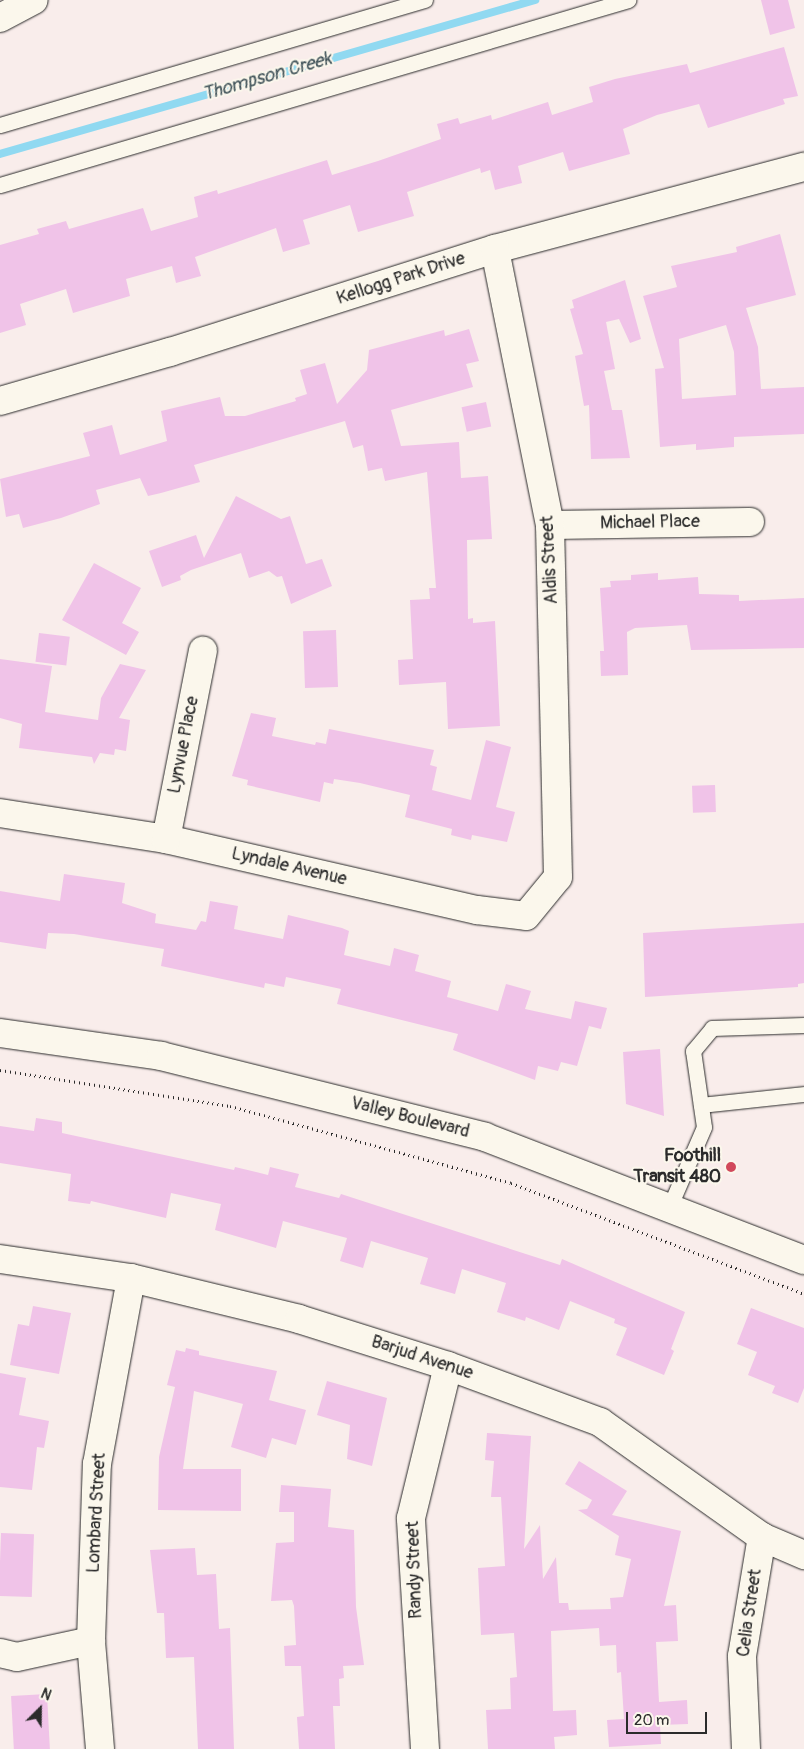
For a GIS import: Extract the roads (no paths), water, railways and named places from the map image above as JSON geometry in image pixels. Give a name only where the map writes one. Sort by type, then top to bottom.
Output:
[{"type":"street","points":[[0,18],[34,0]]},
{"type":"street","name":"Kellogg Park Drive","points":[[0,401],[170,352],[495,249],[804,167]]},
{"type":"street","name":"Aldis Street","points":[[495,249],[550,524],[558,877]]},
{"type":"street","name":"Michael Place","points":[[550,524],[750,522]]},
{"type":"street","name":"Lynvue Place","points":[[166,839],[203,651]]},
{"type":"street","name":"Lyndale Avenue","points":[[0,813],[166,839],[477,910],[526,916],[558,877]]},
{"type":"street","name":"Valley Boulevard","points":[[0,1033],[161,1056],[485,1137],[804,1260]]},
{"type":"street","name":"Barjud Avenue","points":[[0,1259],[131,1278],[300,1319],[448,1366],[600,1422],[762,1537],[804,1554]]},
{"type":"street","name":"Lombard Street","points":[[100,1749],[91,1641],[97,1464],[131,1278]]},
{"type":"street","name":"Randy Street","points":[[425,1749],[411,1518],[448,1366]]},
{"type":"street","name":"Celia Street","points":[[746,1749],[742,1656],[762,1537]]},
{"type":"street","points":[[0,1653],[16,1657],[91,1641]]},
{"type":"lane","points":[[0,125],[425,0]]},
{"type":"lane","points":[[0,185],[628,0]]},
{"type":"lane","points":[[669,1208],[704,1127],[693,1051],[712,1028],[804,1025]]},
{"type":"lane","points":[[701,1105],[804,1094]]},
{"type":"waterway","name":"Thompson Creek","points":[[0,154],[535,0]]},
{"type":"place","name":"Foothill Transit 480","points":[[731,1167]]}]
